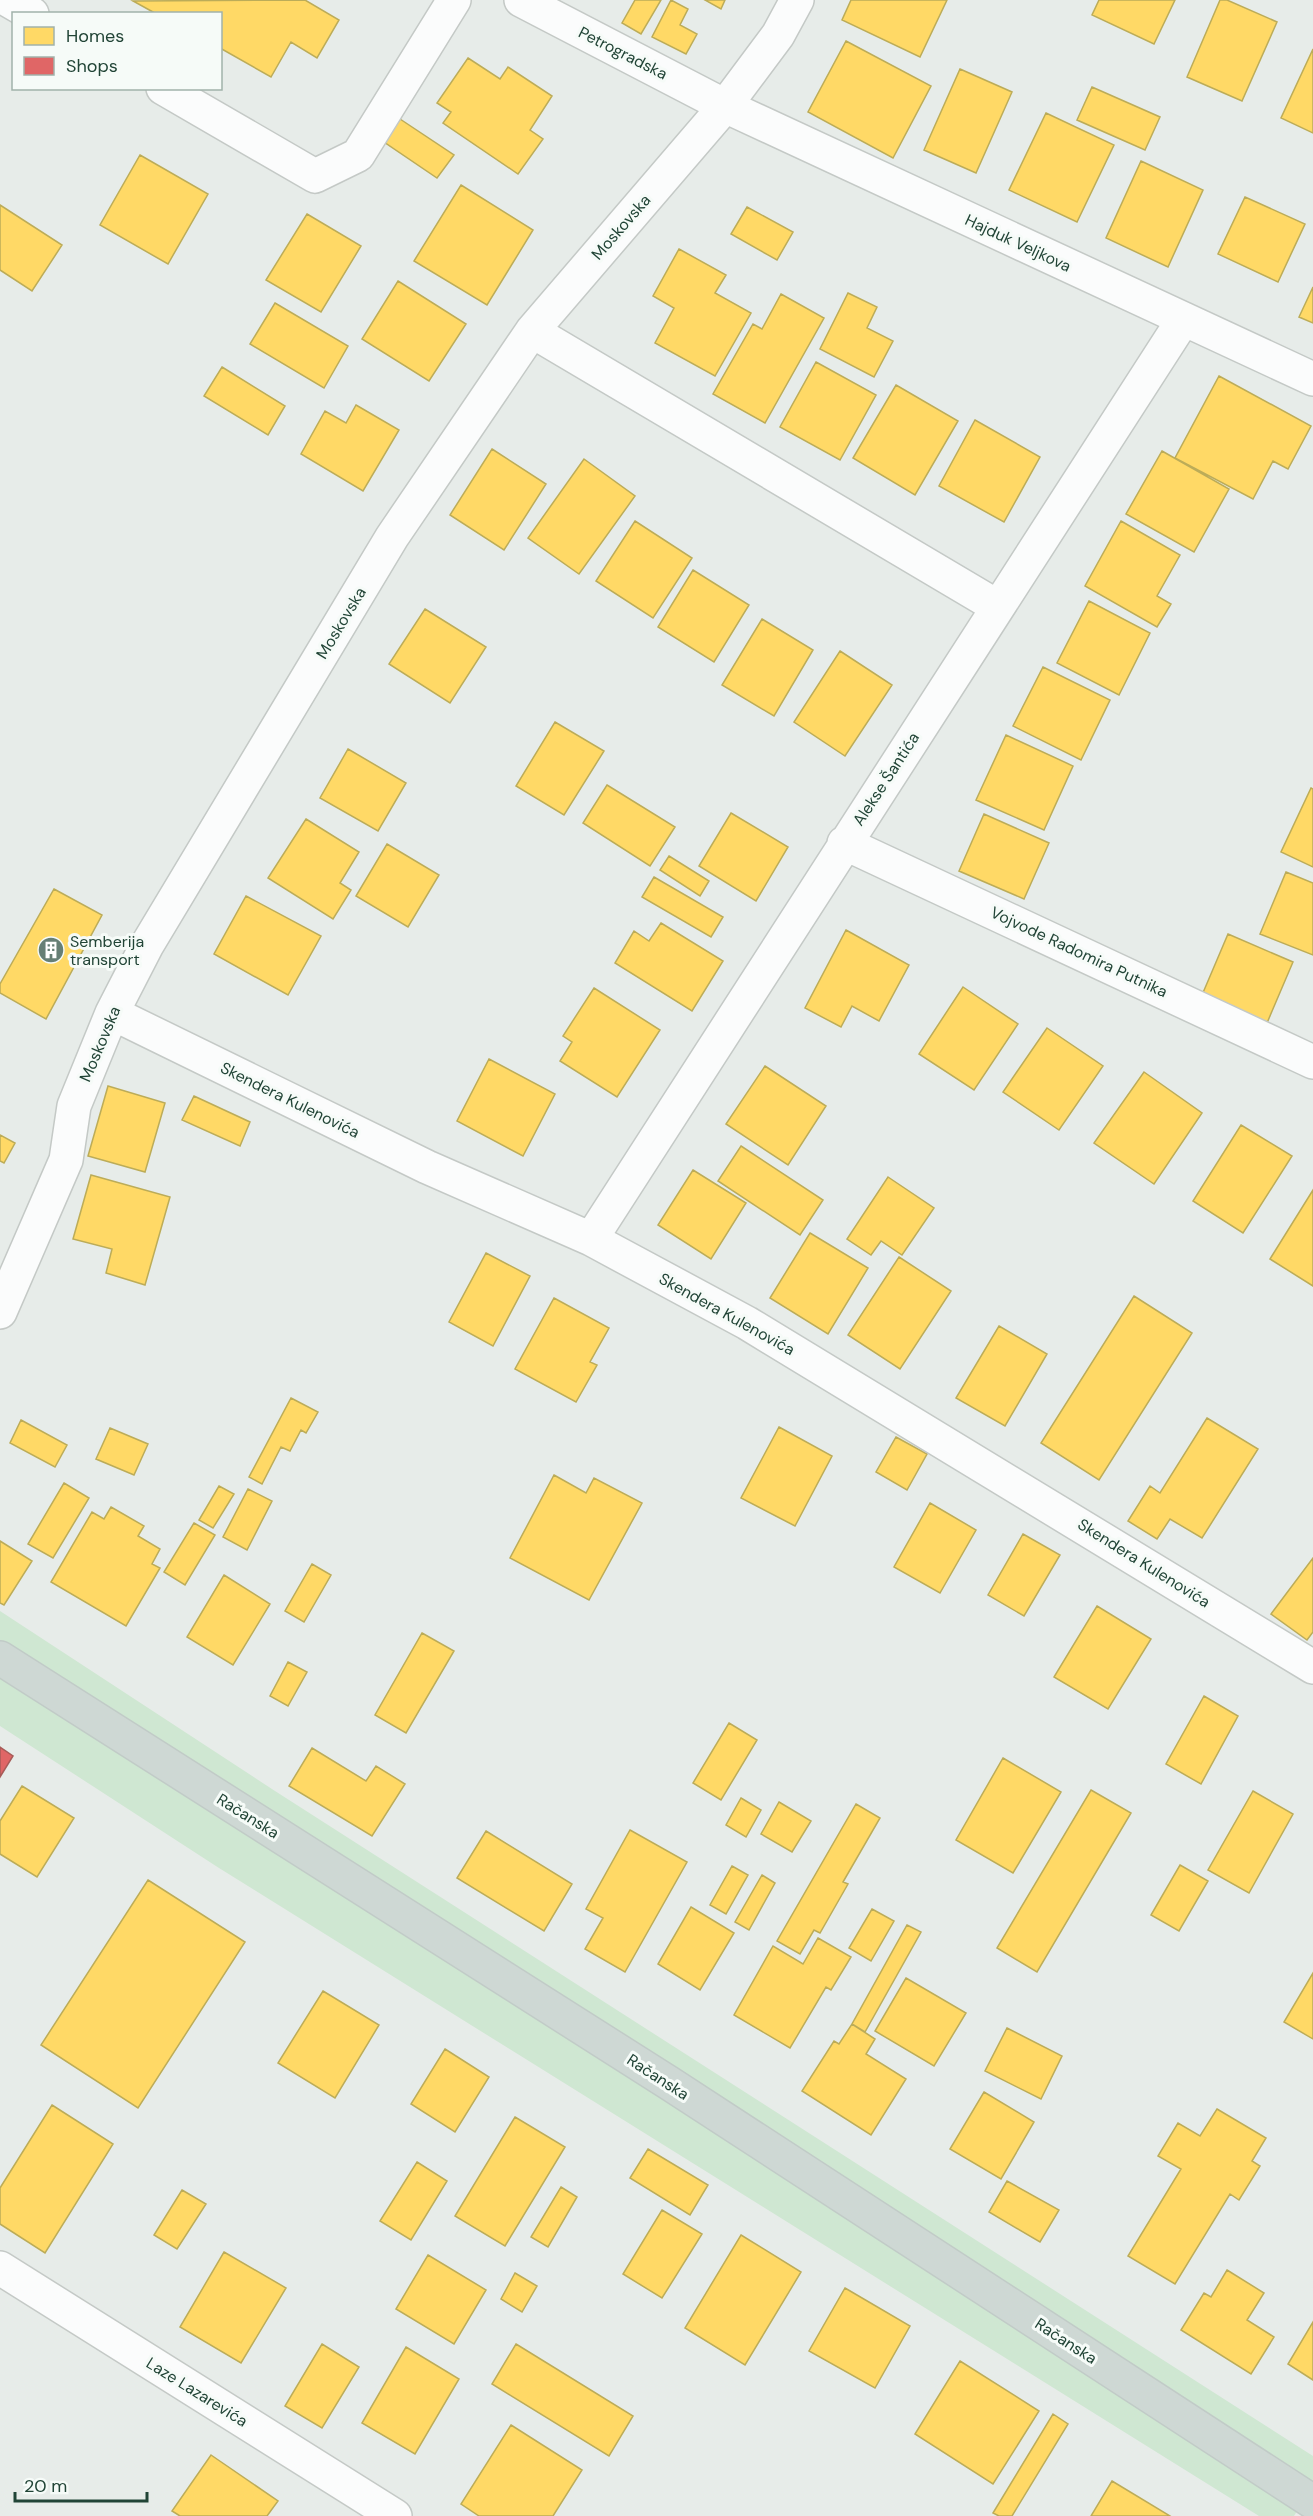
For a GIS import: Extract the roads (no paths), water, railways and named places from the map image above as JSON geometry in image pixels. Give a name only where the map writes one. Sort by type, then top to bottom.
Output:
[{"type":"main road","name":"Račanska","points":[[0,1658],[659,2077],[1313,2502]]},
{"type":"street","points":[[8,0],[29,12]]},
{"type":"street","points":[[166,90],[315,176],[358,155],[453,0]]},
{"type":"street","name":"Petrogradska","points":[[521,0],[724,106]]},
{"type":"street","name":"Moskovska","points":[[0,1312],[66,1161],[74,1106],[112,1013],[147,945],[392,537],[532,331],[724,106],[778,34],[797,0]]},
{"type":"street","name":"Hajduk Veljkova","points":[[724,106],[1313,379]]},
{"type":"street","name":"Alekse Šantića","points":[[591,1239],[1183,320]]},
{"type":"street","points":[[532,331],[998,607]]},
{"type":"street","name":"Vojvode Radomira Putnika","points":[[844,843],[1313,1062]]},
{"type":"street","name":"Skendera Kulenovića","points":[[112,1013],[427,1167],[591,1239],[747,1323],[1313,1667]]},
{"type":"street","name":"Laze Lazarevića","points":[[0,2268],[395,2516]]},
{"type":"place","name":"Semberija transport","points":[[51,950]]}]
